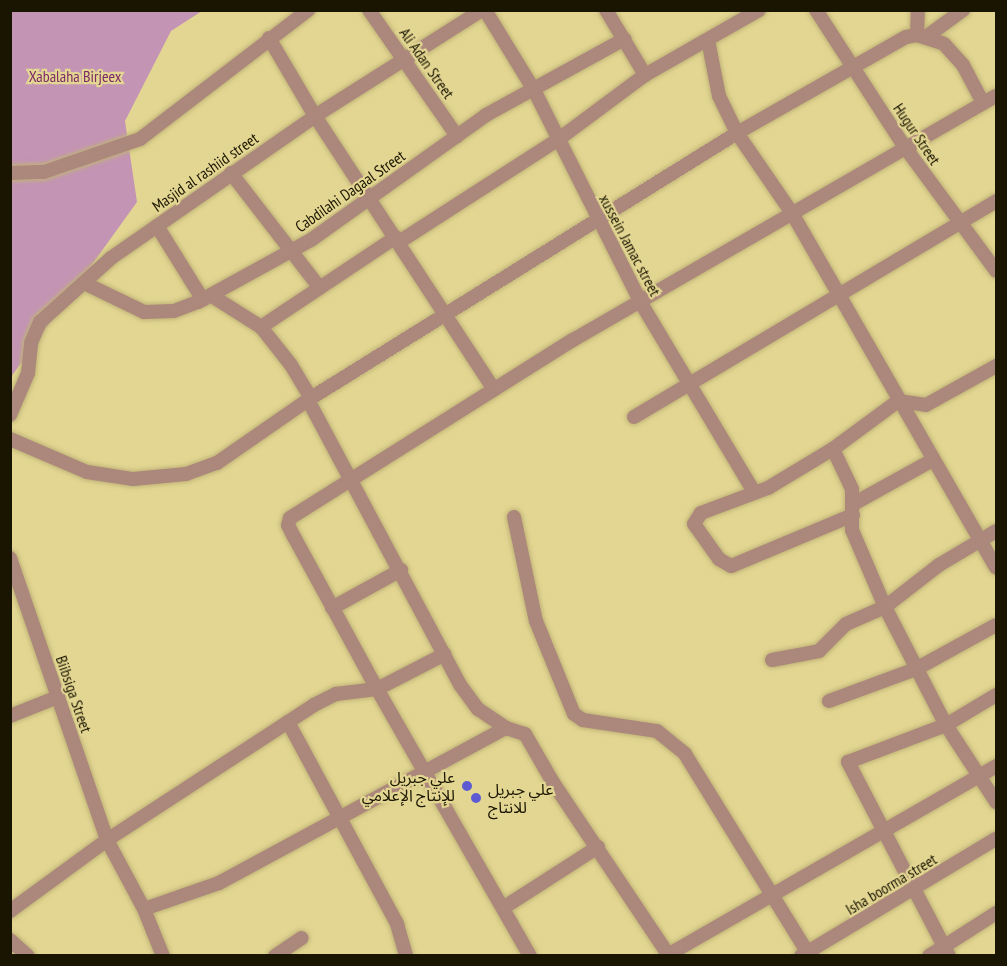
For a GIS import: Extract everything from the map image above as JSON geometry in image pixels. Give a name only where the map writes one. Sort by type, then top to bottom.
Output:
[{"type":"street","points":[[10,173],[44,172],[140,139],[308,10]]},
{"type":"street","name":"Ali Adan Street","points":[[369,10],[405,58],[457,136]]},
{"type":"street","name":"Masjid al rashiid street","points":[[10,415],[28,373],[32,343],[40,321],[84,283],[157,226],[231,173],[315,116],[483,10]]},
{"type":"street","name":"xussein Jamac street","points":[[483,10],[534,90],[641,303],[753,490]]},
{"type":"street","points":[[606,10],[645,75]]},
{"type":"street","points":[[261,327],[559,139],[645,75],[708,40],[743,14],[759,10]]},
{"type":"street","name":"Hugur Street","points":[[816,10],[904,146],[996,271]]},
{"type":"street","points":[[918,10],[922,36]]},
{"type":"street","points":[[922,36],[963,10]]},
{"type":"street","points":[[10,439],[87,472],[133,479],[186,474],[218,462],[309,399],[447,316],[737,133],[906,37],[922,36],[944,44],[963,65],[983,103]]},
{"type":"street","points":[[269,38],[315,116],[494,390]]},
{"type":"street","name":"Cabdilahi Dagaal Street","points":[[84,283],[144,312],[174,311],[207,298],[290,251],[486,115],[624,39]]},
{"type":"street","points":[[708,40],[718,96],[737,133],[792,213],[996,568]]},
{"type":"street","points":[[530,956],[376,689],[332,608],[288,525],[294,512],[904,146],[996,96]]},
{"type":"street","points":[[231,173],[320,288]]},
{"type":"street","points":[[634,417],[996,201]]},
{"type":"street","points":[[157,226],[207,298],[261,327],[291,365],[468,697],[478,709],[506,728],[525,734],[554,784],[668,955],[996,766]]},
{"type":"street","points":[[933,460],[854,509],[737,565],[724,564],[694,520],[753,490],[768,488],[833,448],[898,401],[926,405],[996,366]]},
{"type":"street","points":[[833,448],[854,509],[852,530],[857,547],[946,725],[981,775],[996,802]]},
{"type":"street","points":[[514,517],[536,621],[574,714],[583,720],[657,731],[685,754],[806,954]]},
{"type":"street","points":[[772,660],[819,651],[846,624],[885,607],[980,539],[996,531]]},
{"type":"street","name":"Biibsiga Street","points":[[10,558],[107,840],[144,909],[163,956]]},
{"type":"street","points":[[332,608],[401,570]]},
{"type":"street","points":[[829,700],[916,669],[996,625]]},
{"type":"street","points":[[10,911],[107,840],[288,722],[336,694],[376,689],[445,654]]},
{"type":"street","points":[[947,951],[883,833],[848,762],[946,725],[996,695]]},
{"type":"street","points":[[10,716],[58,697]]},
{"type":"street","points":[[288,722],[343,818],[397,924],[406,956]]},
{"type":"street","points":[[144,909],[219,883],[425,775],[506,728]]},
{"type":"street","name":"Isha boorma street","points":[[806,954],[914,891],[996,839]]},
{"type":"street","points":[[503,908],[598,847]]},
{"type":"street","points":[[929,956],[947,951],[996,913]]},
{"type":"street","points":[[274,956],[302,938]]},
{"type":"street","points":[[10,940],[28,956]]},
{"type":"green space","name":"Xabalaha Birjeex","points":[[11,11],[202,11],[171,31],[125,121],[137,202],[11,377]]},
{"type":"place","name":"علي جبريل للإنتاج الإعلامي","points":[[467,786]]},
{"type":"place","name":"علي جبريل للانتاج","points":[[476,798]]}]
